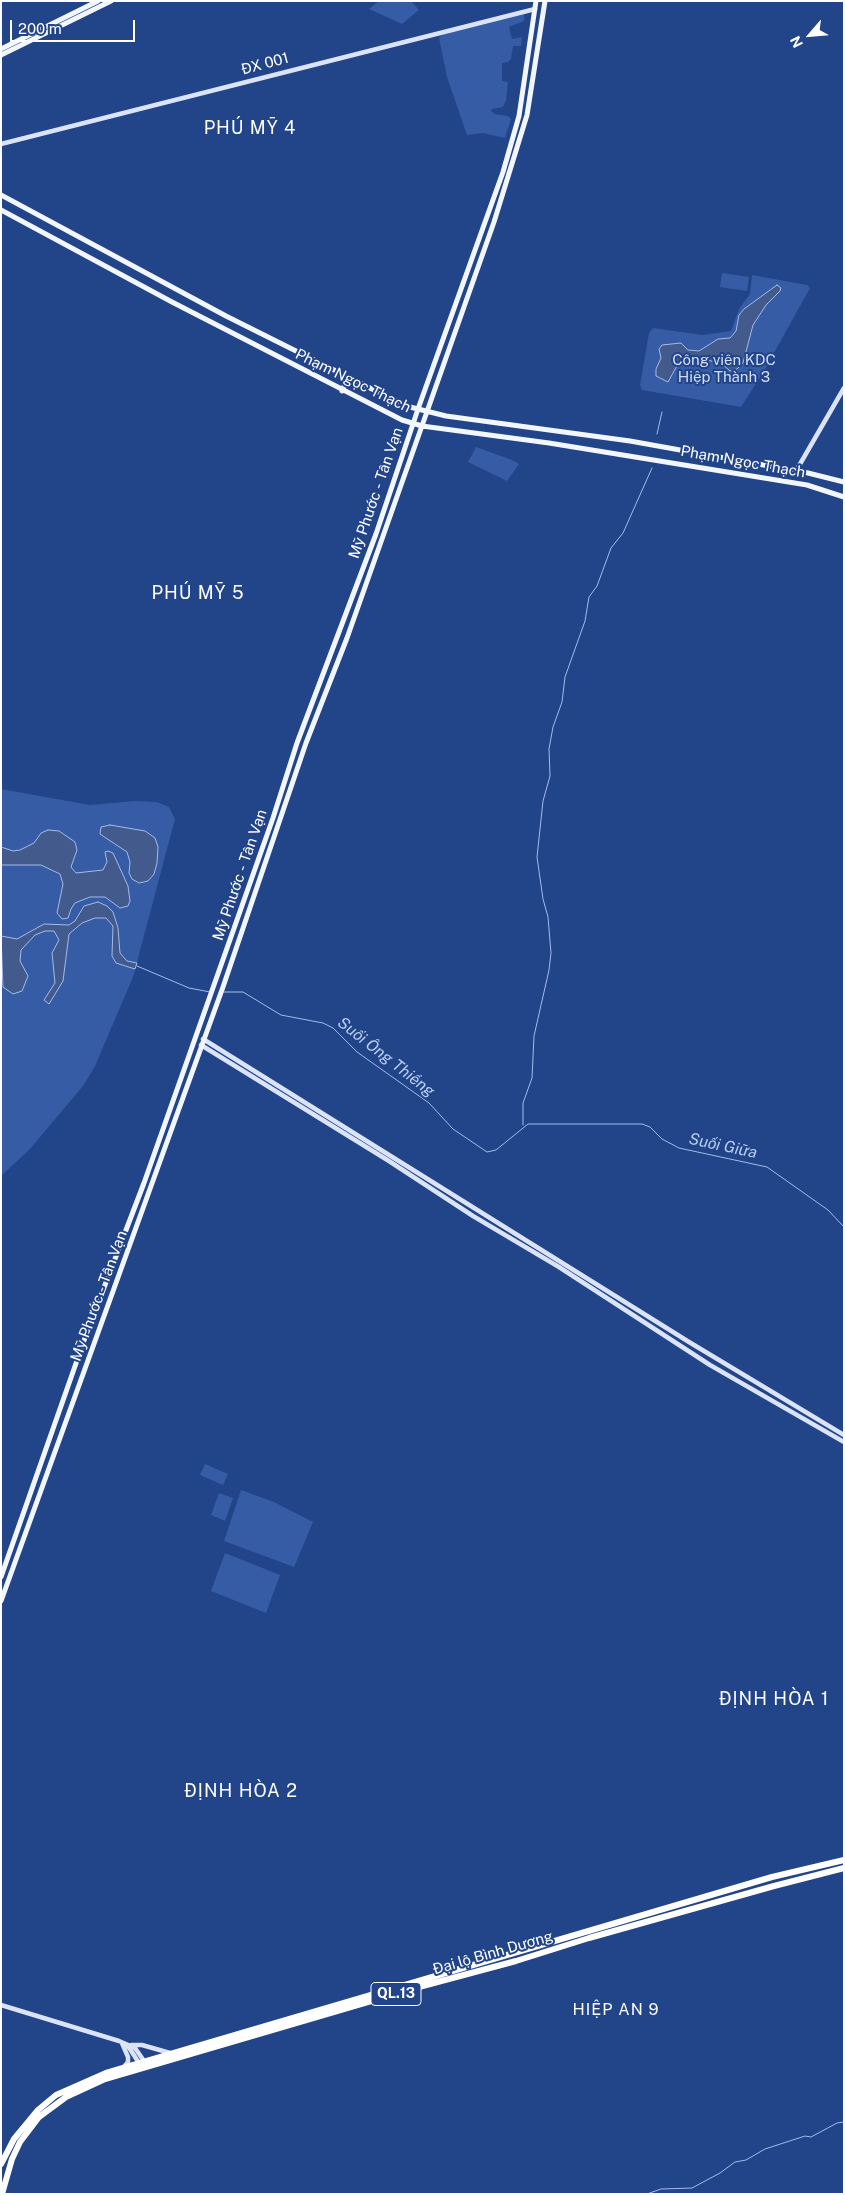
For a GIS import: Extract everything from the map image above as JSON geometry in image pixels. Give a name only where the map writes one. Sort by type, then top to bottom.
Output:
[{"type":"highway","name":"Đại lộ Bình Dương","points":[[2,2194],[12,2159],[20,2142],[39,2118],[56,2103],[106,2079],[170,2053],[772,1877],[844,1860]]},
{"type":"highway","name":"Đại lộ Bình Dương","points":[[1,2164],[16,2136],[38,2110],[56,2095],[81,2082],[124,2067],[143,2065],[419,1987],[516,1962],[589,1938],[844,1868]]},
{"type":"main road","points":[[1,49],[98,1]]},
{"type":"main road","points":[[1,55],[111,1]]},
{"type":"main road","name":"Mỹ Phước - Tân Vạn","points":[[1,1577],[87,1332],[210,999],[297,743],[376,534],[510,149],[522,98],[536,1]]},
{"type":"main road","name":"Mỹ Phước - Tân Vạn","points":[[1,1601],[223,987],[306,743],[347,638],[514,161],[531,98],[545,1]]},
{"type":"main road","name":"Phạm Ngọc Thạch","points":[[1,195],[347,378],[392,400],[418,409],[427,412],[630,441],[796,471],[844,482]]},
{"type":"main road","name":"Phạm Ngọc Thạch","points":[[1,210],[342,391],[413,424],[548,443],[807,485],[844,497]]},
{"type":"main road","points":[[46,234],[52,222]]},
{"type":"main road","points":[[184,308],[191,297]]},
{"type":"main road","points":[[342,391],[347,378]]},
{"type":"street","name":"ĐX 001","points":[[1,144],[535,9]]},
{"type":"street","points":[[796,471],[844,388]]},
{"type":"street","points":[[202,1042],[412,1178],[558,1267],[710,1365],[844,1442]]},
{"type":"street","points":[[300,1104],[415,1172],[689,1342],[844,1435]]},
{"type":"street","points":[[412,1178],[415,1172]]},
{"type":"street","points":[[1,2005],[128,2045],[142,2045],[170,2053]]},
{"type":"street","points":[[122,2042],[128,2057],[128,2062],[124,2067]]},
{"type":"street","points":[[128,2045],[143,2065]]},
{"type":"green space","points":[[379,1],[411,1],[419,10],[402,24],[369,9]]},
{"type":"green space","points":[[524,13],[524,21],[509,27],[512,39],[522,37],[521,46],[513,46],[511,59],[508,62],[502,63],[502,81],[508,82],[506,100],[503,107],[492,109],[491,111],[495,114],[508,116],[511,119],[505,138],[483,133],[467,135],[447,77],[439,38],[443,33]]},
{"type":"green space","points":[[722,273],[749,277],[747,291],[720,287]]},
{"type":"green space","name":"Công viên KDC Hiệp Thành 3","points":[[752,275],[807,285],[810,288],[764,371],[741,407],[642,390],[640,385],[649,333],[653,328],[702,335],[731,331],[739,309],[750,294]]},
{"type":"green space","points":[[476,447],[519,464],[507,481],[468,462]]},
{"type":"green space","points":[[1,789],[90,805],[136,801],[157,802],[169,807],[175,819],[133,977],[95,1066],[83,1086],[30,1149],[1,1176]]},
{"type":"green space","points":[[205,1464],[228,1474],[223,1485],[200,1475]]},
{"type":"green space","points":[[241,1490],[274,1502],[313,1522],[294,1567],[224,1541]]},
{"type":"green space","points":[[219,1493],[233,1498],[225,1521],[211,1515]]},
{"type":"green space","points":[[225,1553],[280,1575],[266,1613],[211,1591]]},
{"type":"shaded area","points":[[777,285],[781,288],[780,291],[766,305],[753,325],[743,363],[737,369],[730,371],[720,362],[687,358],[678,364],[668,382],[656,376],[656,369],[661,358],[659,349],[662,345],[681,343],[688,350],[699,351],[718,339],[730,338],[736,331],[739,315],[744,309]]},
{"type":"shaded area","points":[[110,825],[145,831],[155,838],[158,847],[157,863],[154,874],[148,881],[139,883],[132,879],[129,873],[130,862],[127,852],[100,834],[101,827]]},
{"type":"shaded area","points":[[48,830],[59,831],[75,842],[77,850],[71,867],[76,873],[103,870],[107,862],[105,852],[113,853],[128,886],[130,901],[128,906],[120,908],[105,897],[90,897],[75,903],[68,918],[62,919],[57,913],[63,884],[60,874],[41,865],[1,865],[1,847],[13,851],[20,850],[34,843],[41,833]]},
{"type":"shaded area","points":[[98,902],[107,906],[113,912],[118,928],[120,953],[127,961],[137,963],[135,969],[116,963],[112,956],[113,926],[106,918],[95,918],[82,923],[69,934],[63,981],[49,1004],[44,1000],[55,983],[52,953],[59,940],[54,931],[45,931],[35,935],[21,950],[20,961],[28,976],[22,991],[13,994],[3,987],[1,936],[17,939],[44,924],[69,925],[75,921],[84,906]]},
{"type":"waterway","points":[[657,434],[662,412]]},
{"type":"waterway","points":[[523,1125],[523,1103],[532,1078],[534,1036],[551,953],[548,917],[543,899],[537,857],[543,801],[550,776],[549,749],[553,727],[562,702],[565,677],[585,621],[589,597],[597,586],[611,548],[623,533],[652,468]]},
{"type":"waterway","name":"Suối Ông Thiềng","points":[[137,966],[189,988],[210,992]]},
{"type":"waterway","name":"Suối Ông Thiềng","points":[[224,992],[243,992],[281,1015],[323,1023],[333,1028],[357,1052],[429,1103],[453,1129],[487,1152],[496,1150],[528,1124],[642,1124],[650,1127],[662,1139],[679,1148],[767,1167],[828,1210],[844,1227]]},
{"type":"waterway","points":[[647,2194],[661,2189],[692,2188],[720,2173],[735,2162],[746,2160],[765,2149],[805,2136],[811,2137],[837,2123],[844,2122]]},
{"type":"district","name":"PHÚ MỸ 4","points":[[250,128]]},
{"type":"district","name":"PHÚ MỸ 5","points":[[198,593]]},
{"type":"district","name":"ĐỊNH HÒA 1","points":[[774,1699]]},
{"type":"district","name":"ĐỊNH HÒA 2","points":[[241,1791]]},
{"type":"district","name":"HIỆP AN 9","points":[[616,2010]]},
{"type":"water label","name":"Suối Giữa","points":[[723,1146]]}]
